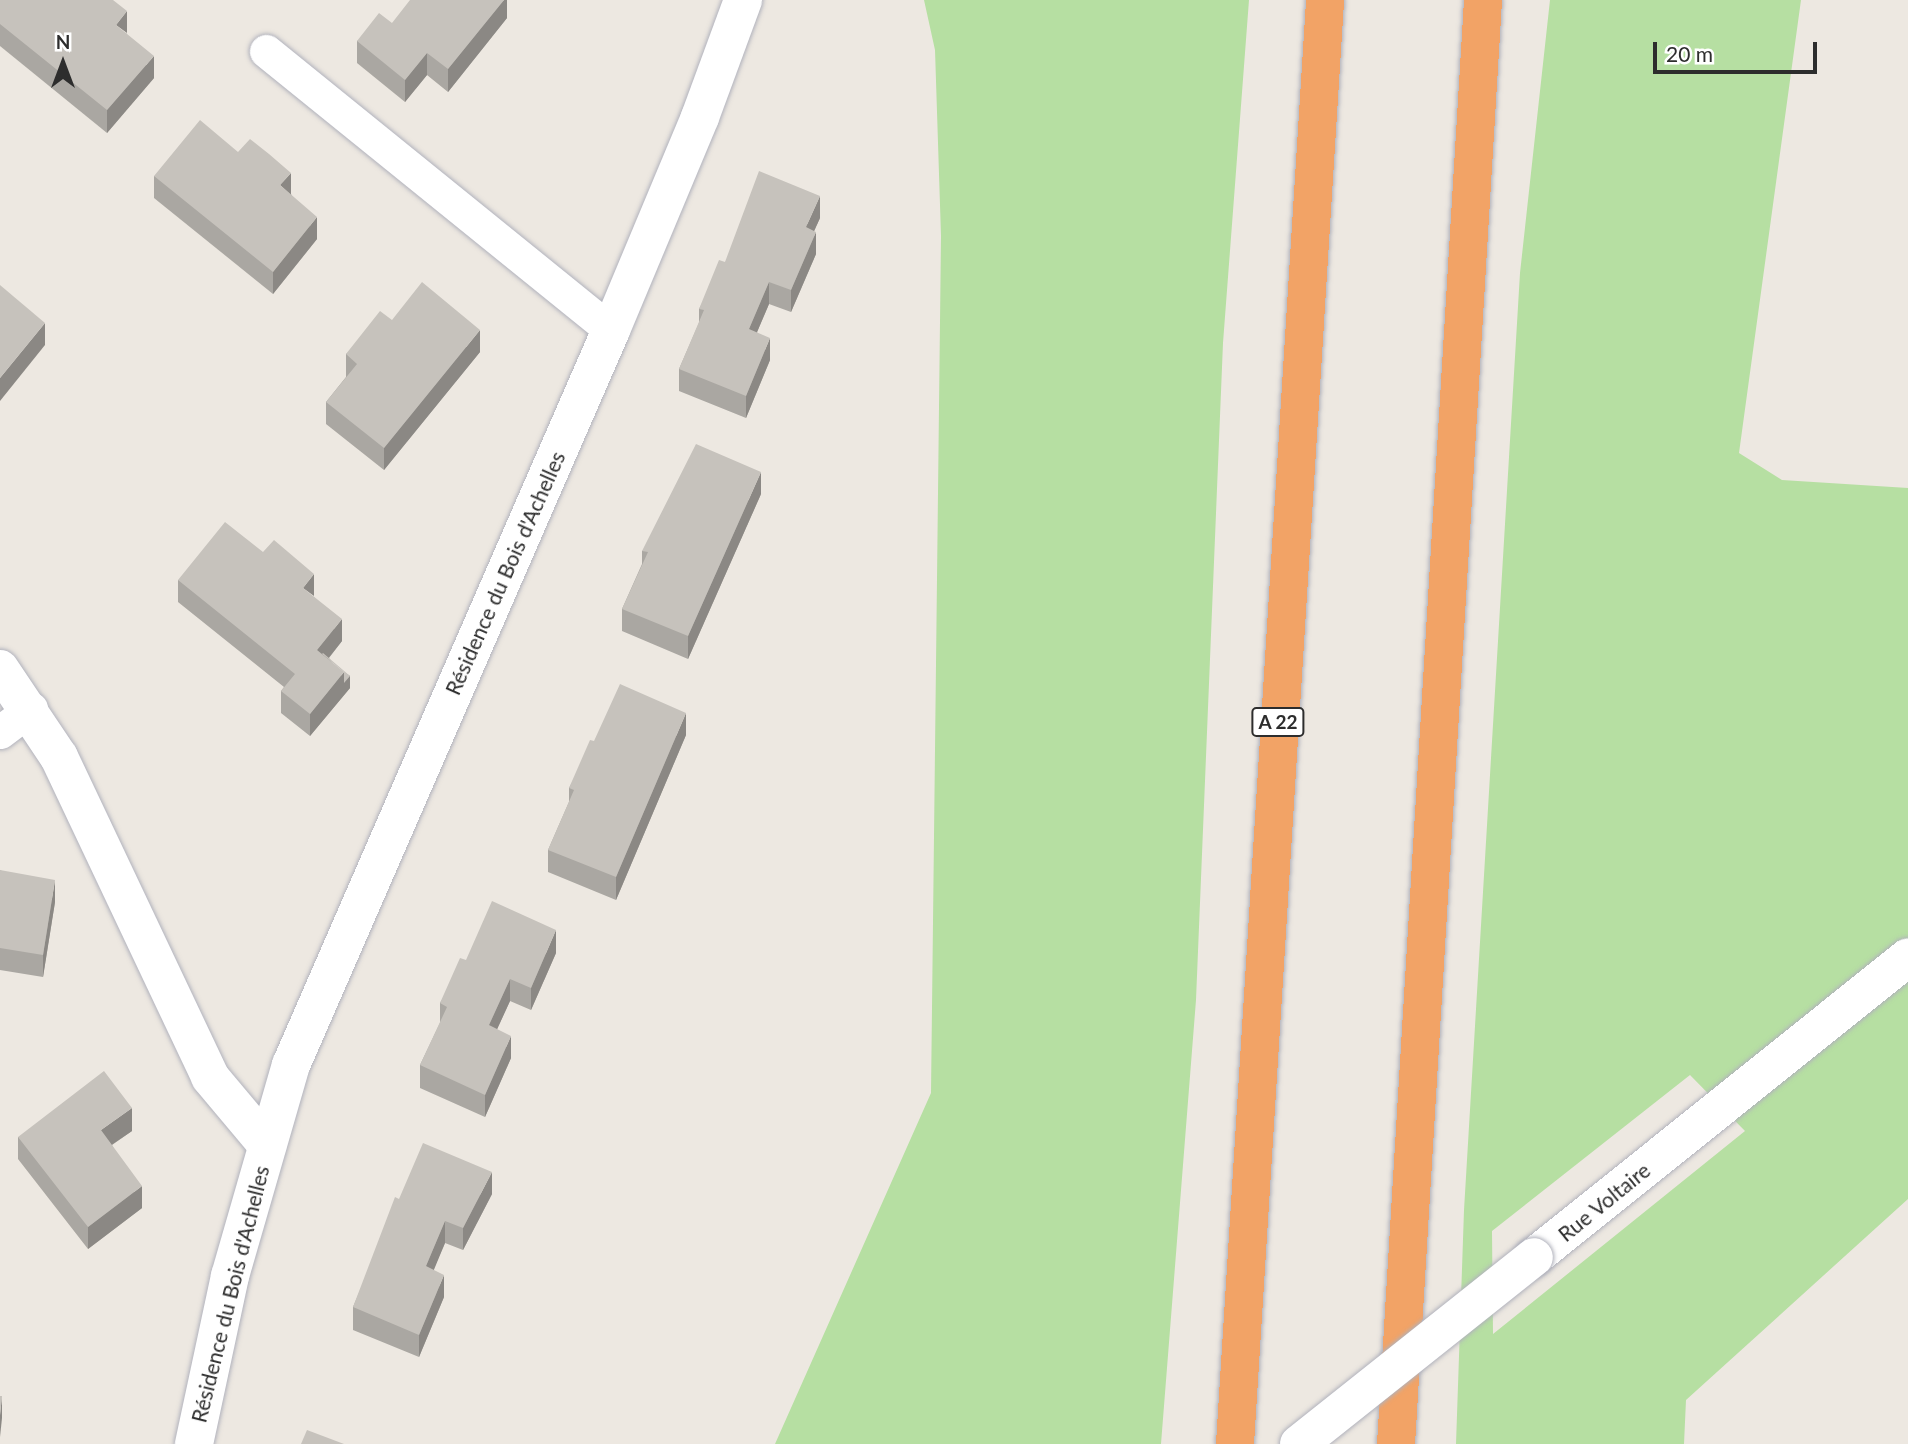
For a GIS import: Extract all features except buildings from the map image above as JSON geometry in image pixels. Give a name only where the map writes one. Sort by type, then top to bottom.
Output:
[{"type":"highway","name":"A 22","points":[[1236,1444],[1325,0]]},
{"type":"highway","points":[[1395,1444],[1483,0]]},
{"type":"street","name":"Résidence du Bois d'Achelles","points":[[194,1444],[230,1276],[291,1065],[611,330],[700,117],[743,0]]},
{"type":"street","name":"Résidence du Bois d'Achelles","points":[[0,669],[31,709],[59,757],[210,1077],[267,1145]]},
{"type":"street","name":"Rue Voltaire","points":[[1298,1444],[1908,957]]},
{"type":"lane","points":[[266,51],[611,330]]},
{"type":"lane","points":[[0,732],[31,709]]},
{"type":"green space","points":[[924,0],[1249,0],[1223,343],[1196,1000],[1161,1444],[775,1444],[931,1093],[941,236],[935,50]]},
{"type":"green space","points":[[1550,0],[1801,0],[1739,453],[1782,480],[1908,488],[1908,1199],[1686,1400],[1684,1444],[1456,1444],[1464,1210],[1520,273]],"holes":[[[1690,1075],[1745,1131],[1493,1334],[1492,1231]]]}]
